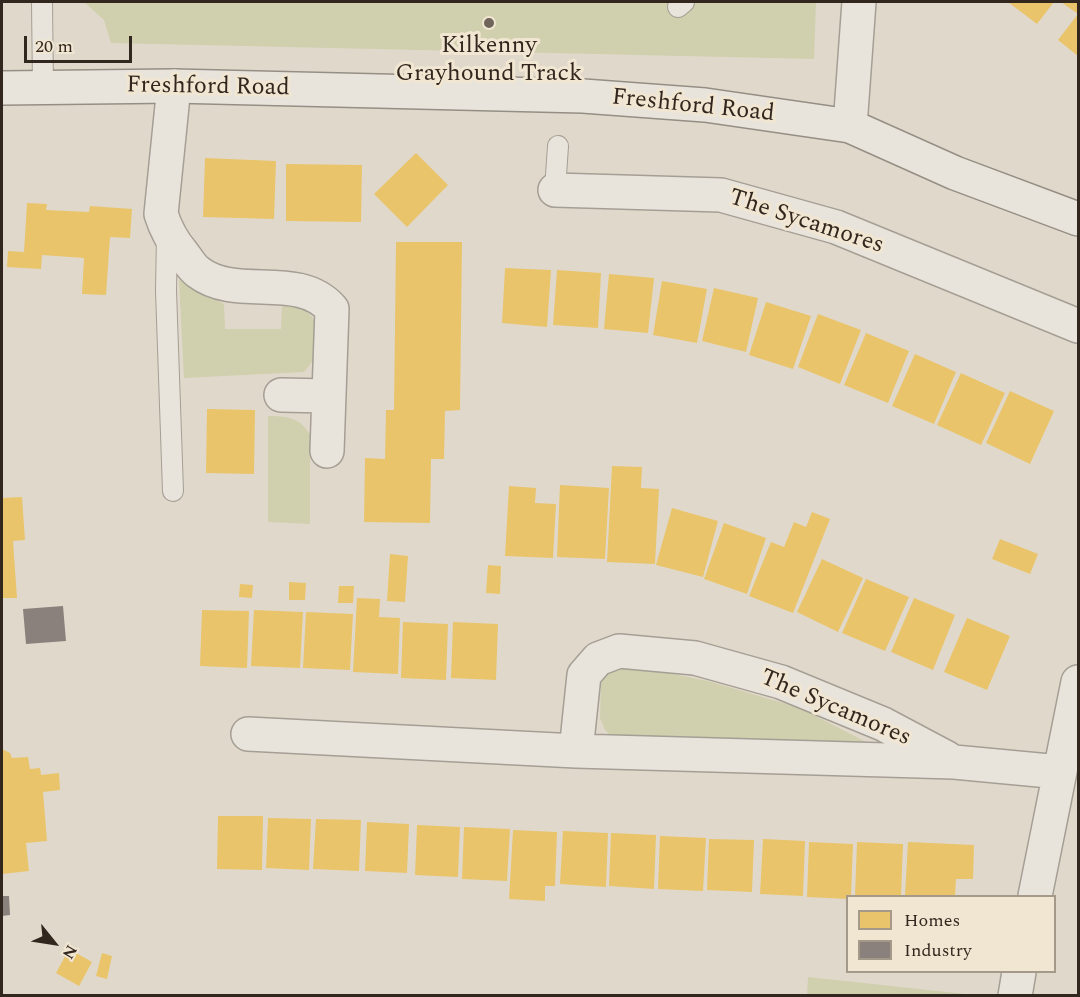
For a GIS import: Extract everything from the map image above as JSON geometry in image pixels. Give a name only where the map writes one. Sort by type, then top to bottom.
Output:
[{"type":"street","points":[[850,126],[859,2]]},
{"type":"street","name":"Freshford Road","points":[[2,88],[174,86],[583,96],[705,105],[850,126],[955,173],[1078,219]]},
{"type":"street","points":[[174,86],[161,214],[167,234],[198,272],[227,284],[299,289],[321,297],[332,309],[327,451]]},
{"type":"street","name":"The Sycamores","points":[[555,190],[721,195],[836,227],[1078,327]]},
{"type":"street","points":[[281,395],[328,396]]},
{"type":"street","name":"The Sycamores","points":[[576,752],[584,675],[598,659],[619,651],[695,658],[781,682],[883,724],[954,762]]},
{"type":"street","points":[[1035,895],[1078,682]]},
{"type":"street","name":"The Sycamores","points":[[248,734],[576,752],[954,762],[1060,772]]},
{"type":"street","points":[[1015,996],[1019,973]]},
{"type":"lane","points":[[42,2],[43,88]]},
{"type":"lane","points":[[555,190],[558,146]]},
{"type":"lane","points":[[167,234],[166,291],[172,492]]},
{"type":"green space","name":"Kilkenny Grayhound Track","points":[[84,2],[816,2],[814,59],[111,43],[104,20]]},
{"type":"green space","points":[[179,280],[224,304],[225,329],[281,329],[282,304],[306,311],[318,329],[317,351],[312,362],[304,372],[184,378]]},
{"type":"green space","points":[[268,416],[281,416],[297,421],[310,435],[310,524],[268,522]]},
{"type":"green space","points":[[623,664],[708,681],[800,708],[874,746],[615,740],[605,730],[600,718],[601,684],[608,670]]},
{"type":"green space","points":[[808,977],[975,995],[807,995]]},
{"type":"building: Homes","points":[[1008,2],[1054,2],[1037,24]]},
{"type":"building: Homes","points":[[1061,2],[1078,2],[1078,14]]},
{"type":"building: Homes","points":[[1078,14],[1078,56],[1058,40]]},
{"type":"building: Homes","points":[[416,153],[448,185],[407,227],[374,194]]},
{"type":"building: Homes","points":[[205,158],[276,161],[274,219],[203,217]]},
{"type":"building: Homes","points":[[286,164],[362,165],[361,222],[286,221]]},
{"type":"building: Homes","points":[[27,203],[47,204],[46,210],[89,212],[90,206],[132,209],[130,238],[110,237],[106,295],[82,294],[84,258],[42,255],[41,269],[7,267],[8,251],[24,252]]},
{"type":"building: Homes","points":[[396,242],[462,242],[460,410],[445,411],[444,459],[431,459],[430,523],[364,522],[365,458],[385,459],[386,410],[394,410]]},
{"type":"building: Homes","points":[[505,268],[551,270],[547,327],[502,323]]},
{"type":"building: Homes","points":[[557,270],[601,273],[598,328],[553,325]]},
{"type":"building: Homes","points":[[609,274],[654,278],[648,333],[604,329]]},
{"type":"building: Homes","points":[[662,281],[707,289],[697,343],[653,335]]},
{"type":"building: Homes","points":[[714,288],[758,298],[746,352],[702,341]]},
{"type":"building: Homes","points":[[766,302],[811,316],[793,369],[749,355]]},
{"type":"building: Homes","points":[[818,314],[861,330],[840,384],[798,367]]},
{"type":"building: Homes","points":[[866,333],[909,351],[888,403],[844,385]]},
{"type":"building: Homes","points":[[915,354],[956,372],[934,424],[892,406]]},
{"type":"building: Homes","points":[[961,373],[1005,393],[981,445],[937,425]]},
{"type":"building: Homes","points":[[1010,391],[1054,411],[1030,464],[986,443]]},
{"type":"building: Homes","points":[[207,409],[255,410],[254,474],[206,473]]},
{"type":"building: Homes","points":[[612,466],[642,467],[641,488],[659,489],[655,564],[607,562]]},
{"type":"building: Homes","points":[[560,485],[609,488],[605,559],[557,557]]},
{"type":"building: Homes","points":[[509,486],[536,488],[535,503],[556,504],[553,558],[505,556]]},
{"type":"building: Homes","points":[[22,497],[25,540],[13,541],[17,598],[2,598],[2,498]]},
{"type":"building: Homes","points":[[672,508],[718,521],[703,577],[656,565]]},
{"type":"building: Homes","points":[[812,512],[830,519],[793,613],[749,596],[771,542],[784,547],[794,522],[806,527]]},
{"type":"building: Homes","points":[[724,523],[766,538],[747,594],[704,579]]},
{"type":"building: Homes","points":[[1000,539],[1038,554],[1030,574],[992,559]]},
{"type":"building: Homes","points":[[390,554],[408,556],[405,602],[387,601]]},
{"type":"building: Homes","points":[[822,559],[863,578],[838,632],[797,612]]},
{"type":"building: Homes","points":[[488,565],[501,566],[500,594],[486,593]]},
{"type":"building: Homes","points":[[866,579],[909,597],[885,651],[842,633]]},
{"type":"building: Homes","points":[[289,582],[306,583],[305,600],[289,600]]},
{"type":"building: Homes","points":[[240,584],[253,585],[252,598],[239,597]]},
{"type":"building: Homes","points":[[339,586],[354,586],[353,603],[338,603]]},
{"type":"building: Homes","points":[[357,598],[380,599],[379,617],[400,618],[398,674],[353,672]]},
{"type":"building: Homes","points":[[914,598],[955,615],[933,670],[891,652]]},
{"type":"building: Homes","points":[[202,610],[249,611],[247,668],[200,666]]},
{"type":"building: Homes","points":[[254,610],[303,612],[300,668],[251,666]]},
{"type":"building: Homes","points":[[306,612],[353,614],[350,670],[303,668]]},
{"type":"building: Homes","points":[[967,618],[1010,636],[987,690],[944,672]]},
{"type":"building: Homes","points":[[403,622],[448,624],[446,680],[401,678]]},
{"type":"building: Homes","points":[[453,622],[498,624],[496,680],[451,678]]},
{"type":"building: Homes","points":[[2,749],[10,753],[12,758],[28,757],[30,769],[40,768],[41,775],[59,773],[60,790],[43,792],[47,841],[26,843],[29,871],[2,874]]},
{"type":"building: Homes","points":[[218,816],[263,816],[262,870],[217,869]]},
{"type":"building: Homes","points":[[268,818],[311,819],[309,870],[266,868]]},
{"type":"building: Homes","points":[[316,819],[361,820],[359,871],[313,869]]},
{"type":"building: Homes","points":[[367,822],[409,824],[407,873],[365,871]]},
{"type":"building: Homes","points":[[417,825],[460,827],[458,877],[415,875]]},
{"type":"building: Homes","points":[[464,827],[510,829],[507,881],[462,879]]},
{"type":"building: Homes","points":[[513,830],[557,832],[555,886],[545,886],[545,901],[509,899]]},
{"type":"building: Homes","points":[[563,831],[608,833],[606,887],[560,884]]},
{"type":"building: Homes","points":[[611,833],[656,835],[654,889],[609,886]]},
{"type":"building: Homes","points":[[660,836],[706,838],[703,891],[658,889]]},
{"type":"building: Homes","points":[[709,839],[754,840],[752,892],[707,890]]},
{"type":"building: Homes","points":[[763,839],[805,841],[803,896],[760,894]]},
{"type":"building: Homes","points":[[809,842],[853,844],[851,895],[846,895],[846,899],[807,897]]},
{"type":"building: Homes","points":[[857,842],[903,844],[901,895],[855,895]]},
{"type":"building: Homes","points":[[908,842],[974,845],[973,879],[956,879],[955,895],[905,895]]},
{"type":"building: Homes","points":[[69,949],[92,962],[79,986],[56,973]]},
{"type":"building: Homes","points":[[102,953],[112,956],[107,979],[96,976]]},
{"type":"building: Industry","points":[[63,606],[66,641],[26,644],[23,609]]},
{"type":"building: Industry","points":[[2,896],[9,896],[10,915],[2,916]]},
{"type":"place","name":"Kilkenny Grayhound Track","points":[[489,23]]}]
